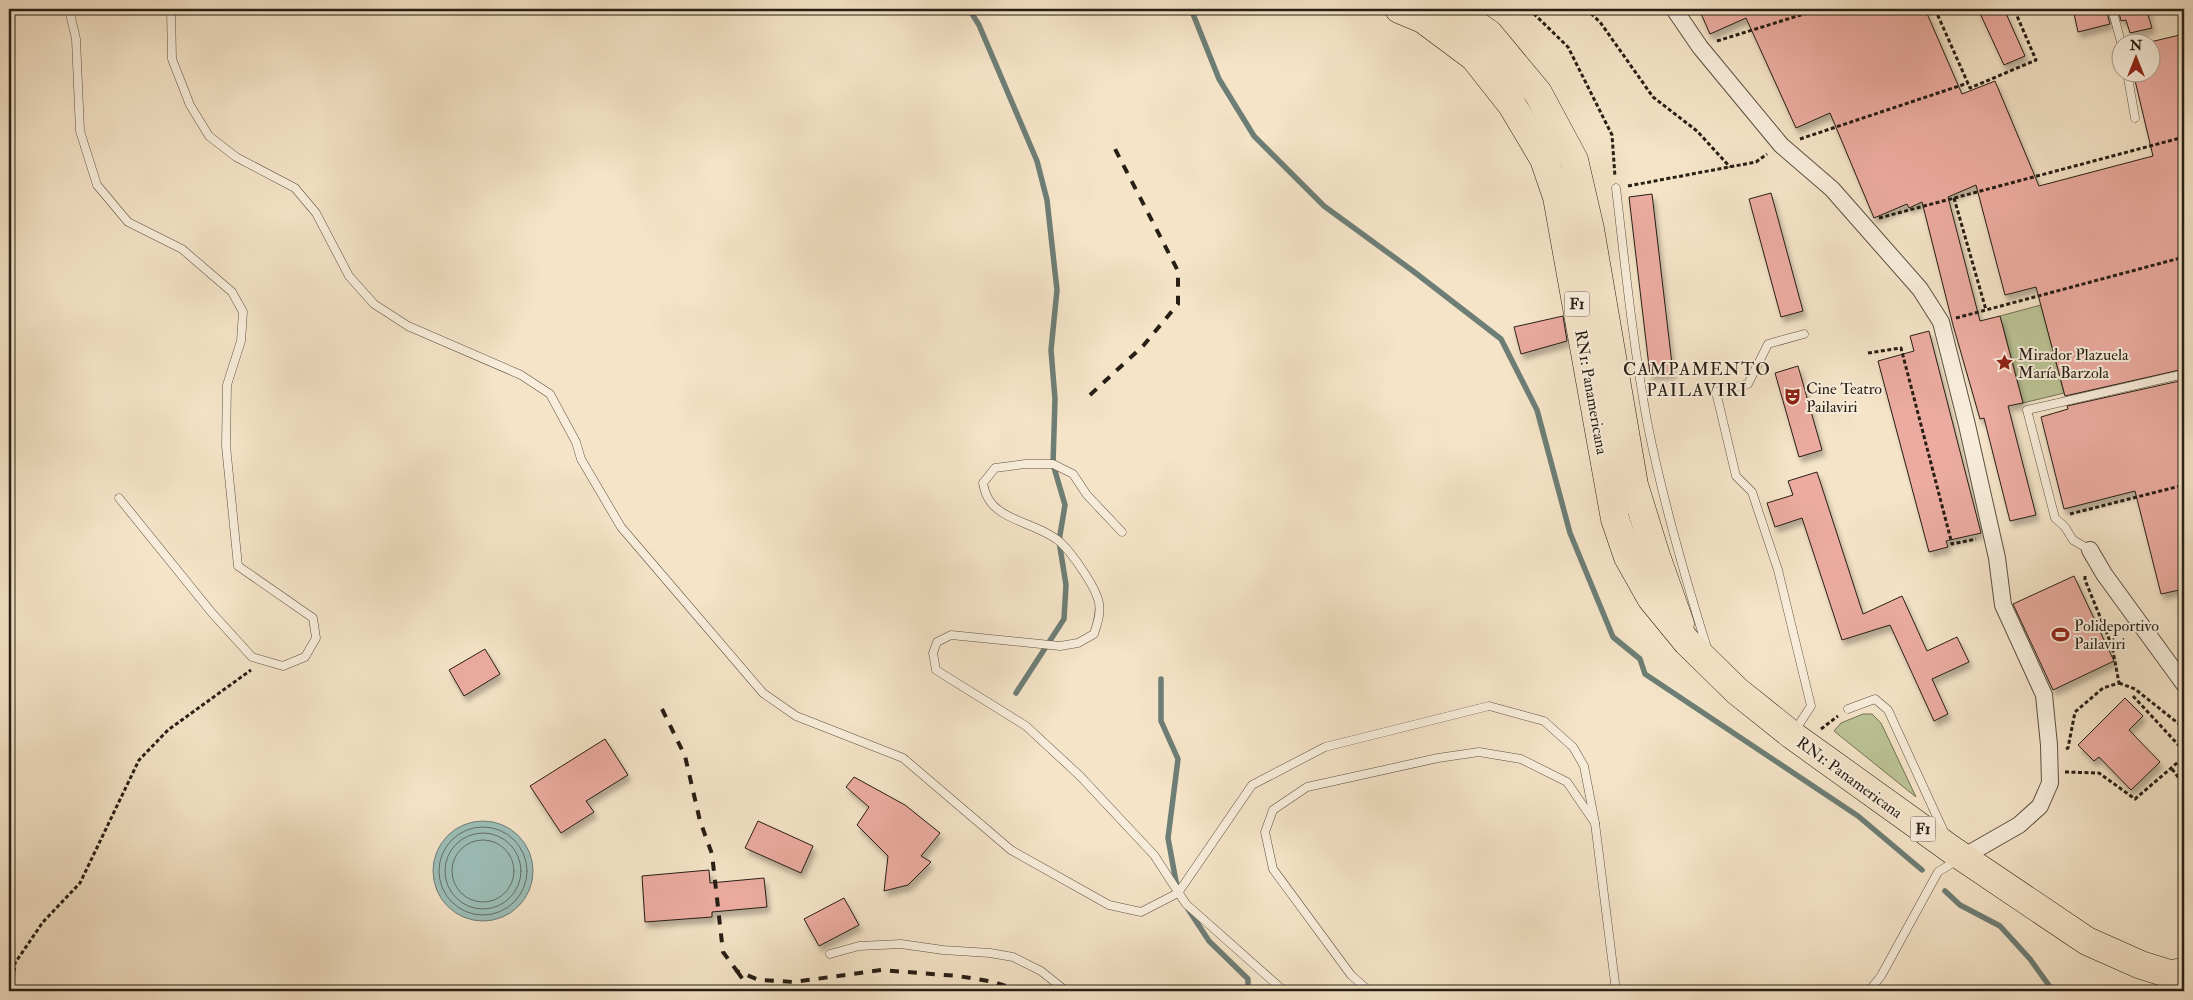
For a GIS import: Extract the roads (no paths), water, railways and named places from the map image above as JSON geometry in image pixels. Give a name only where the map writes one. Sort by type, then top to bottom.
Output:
[{"type":"highway","name":"RN1: Panamericana","points":[[1399,9],[1424,19],[1474,57],[1512,105],[1544,159],[1557,196],[1615,519],[1628,557],[1651,598],[1686,642],[1737,691],[1797,739],[1957,853],[2087,941],[2142,965],[2170,974],[2184,972]]},
{"type":"highway","name":"RN1: Panamericana","points":[[1454,9],[1489,34],[1538,94],[1574,160],[1590,229],[1634,485],[1686,642]]},
{"type":"street","points":[[1674,9],[1700,47],[1781,145],[1832,190],[1920,289],[1940,322],[1967,425],[1992,535],[2003,605],[2044,695],[2050,765],[2050,783],[2040,806],[2019,825],[1957,853]]},
{"type":"street","points":[[2090,550],[2104,574],[2184,684]]},
{"type":"lane","points":[[69,9],[76,39],[80,131],[97,186],[128,222],[182,250],[232,292],[243,312],[241,340],[227,384],[226,402],[226,446],[238,566],[313,618],[316,638],[305,657],[284,666],[252,657],[212,613],[119,498]]},
{"type":"lane","points":[[171,9],[172,59],[190,104],[209,136],[236,158],[295,188],[316,213],[349,276],[374,304],[408,326],[521,375],[550,394],[576,442],[581,459],[621,527],[763,693],[796,716],[903,758],[1011,850],[1109,905],[1142,912],[1178,893],[1252,785],[1325,747],[1489,706],[1544,721],[1573,747],[1584,766],[1595,823],[1616,991]]},
{"type":"lane","points":[[2112,9],[2118,32]]},
{"type":"lane","points":[[2129,82],[2135,118]]},
{"type":"lane","points":[[1616,188],[1625,268],[1647,421],[1684,574],[1713,668]]},
{"type":"lane","points":[[1797,739],[1811,706],[1778,570],[1752,492],[1736,476],[1716,392],[1748,384],[1768,344],[1804,334]]},
{"type":"lane","points":[[2090,550],[2073,540],[2065,527],[2054,518],[2027,410],[2184,374]]},
{"type":"lane","points":[[1122,532],[1087,495],[1074,474],[1053,464],[1025,464],[995,468],[983,483],[988,498],[999,511],[1059,541],[1084,571],[1099,603],[1099,618],[1094,634],[1078,643],[1060,646],[951,635],[937,642],[933,653],[936,670],[1026,726],[1080,776],[1154,855],[1186,904],[1284,991]]},
{"type":"lane","points":[[1848,709],[1875,699],[1888,710],[1957,853],[1938,872],[1881,976],[1869,991]]},
{"type":"lane","points":[[1368,991],[1351,975],[1273,869],[1264,832],[1273,810],[1307,787],[1438,758],[1479,752],[1522,759],[1567,782],[1595,823]]},
{"type":"lane","points":[[830,954],[859,946],[900,944],[943,950],[990,953],[1013,957],[1041,971],[1066,991]]},
{"type":"water","points":[[483,821],[502,825],[518,836],[529,852],[533,871],[529,890],[518,906],[502,917],[483,921],[464,917],[448,906],[437,890],[433,871],[437,852],[448,836],[464,825]]},
{"type":"waterway","points":[[969,9],[979,25],[1037,161],[1047,200],[1057,290],[1051,350],[1055,399],[1053,464],[1065,505],[1059,541],[1066,585],[1064,619],[1016,693]]},
{"type":"waterway","points":[[1191,9],[1219,79],[1254,136],[1324,206],[1501,339],[1537,410],[1570,533],[1613,637],[1640,659],[1645,674],[1858,816],[1922,870]]},
{"type":"waterway","points":[[1161,679],[1161,721],[1178,759],[1168,838],[1177,887]]},
{"type":"waterway","points":[[1945,891],[1960,905],[2000,926],[2030,959],[2053,991]]},
{"type":"waterway","points":[[1188,909],[1209,941],[1248,979],[1248,991]]},
{"type":"railway","points":[[1090,395],[1143,346],[1178,304],[1178,271],[1114,147]]},
{"type":"railway","points":[[662,709],[685,756],[700,821],[712,854],[723,952],[737,971],[759,980],[794,982],[881,970],[958,976],[994,982],[1020,991]]},
{"type":"railway","points":[[737,971],[751,991]]},
{"type":"place","name":"Mirador Plazuela María Barzola","points":[[2004,363]]},
{"type":"place","name":"Cine Teatro Pailaviri","points":[[1792,397]]},
{"type":"place","name":"Polideportivo Pailaviri","points":[[2060,634]]},
{"type":"district","name":"CAMPAMENTO PAILAVIRI","points":[[1697,379]]}]
